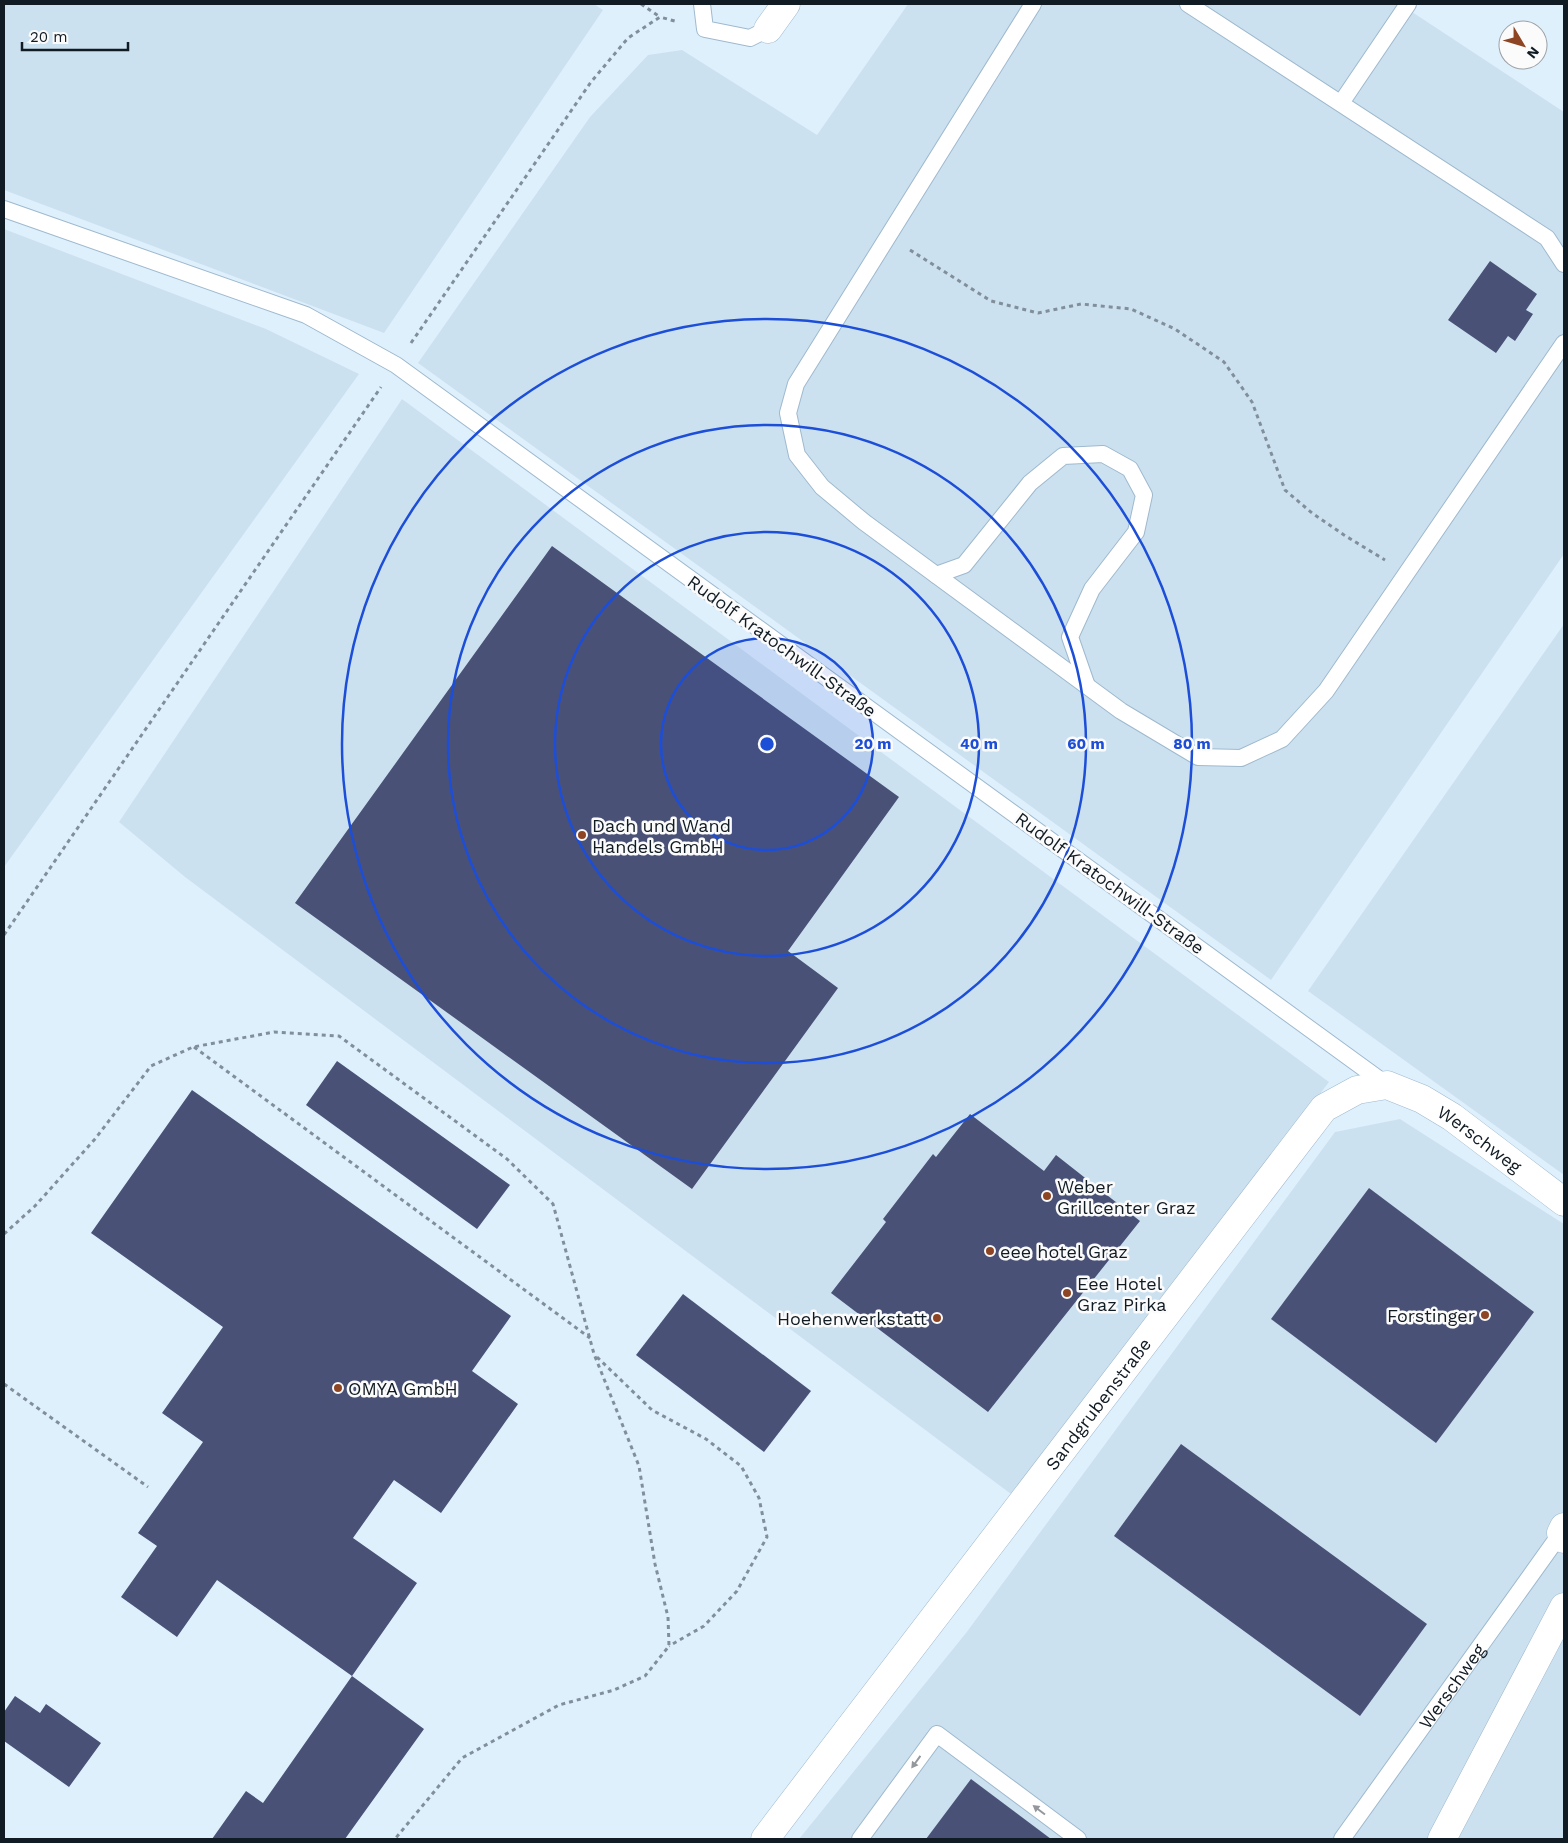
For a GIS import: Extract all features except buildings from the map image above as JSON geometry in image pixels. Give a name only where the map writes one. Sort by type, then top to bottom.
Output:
[{"type":"street","points":[[768,30],[786,4]]},
{"type":"street","name":"Werschweg","points":[[1387,1085],[1422,1099],[1452,1117],[1564,1202]]},
{"type":"street","name":"Sandgrubenstraße","points":[[765,1839],[1324,1108],[1356,1090],[1387,1085]]},
{"type":"street","points":[[1442,1839],[1564,1607]]},
{"type":"lane","points":[[702,4],[705,29],[750,38],[768,30]]},
{"type":"lane","points":[[1033,4],[796,384],[788,413],[797,455],[822,487],[864,522],[1121,711],[1198,757],[1241,758],[1282,739],[1326,691],[1564,343]]},
{"type":"lane","points":[[1188,4],[1547,238],[1564,264]]},
{"type":"lane","points":[[1341,102],[1408,4]]},
{"type":"lane","name":"Rudolf Kratochwill-Straße","points":[[4,209],[306,315],[396,365],[1387,1085]]},
{"type":"lane","points":[[936,575],[964,565],[1030,483],[1063,456],[1103,454],[1130,469],[1144,495],[1136,532],[1092,589],[1070,637],[1087,686]]},
{"type":"lane","name":"Werschweg","points":[[1342,1839],[1563,1533]]},
{"type":"lane","points":[[860,1839],[937,1734],[1078,1839]]},
{"type":"path","points":[[641,4],[660,17],[705,29]]},
{"type":"path","points":[[4,935],[591,82],[628,38],[660,17]]},
{"type":"path","points":[[888,236],[991,300],[1038,312],[1081,304],[1131,309],[1175,329],[1224,362],[1252,402],[1285,490],[1312,513],[1344,535],[1407,573]]},
{"type":"path","points":[[4,1234],[35,1206],[95,1139],[151,1066],[193,1047],[274,1032],[339,1036],[499,1153],[553,1204],[594,1354],[639,1466],[655,1564],[668,1617],[668,1646]]},
{"type":"path","points":[[193,1047],[590,1338]]},
{"type":"path","points":[[395,1839],[462,1758],[559,1705],[614,1690],[645,1676],[668,1646],[704,1626],[737,1591],[767,1537],[759,1498],[741,1466],[706,1439],[652,1410],[594,1354]]},
{"type":"path","points":[[4,1384],[148,1487]]},
{"type":"shaded area","points":[[4,4],[594,4],[603,10],[384,333],[4,190]]},
{"type":"shaded area","points":[[908,4],[1400,4],[1564,112],[1564,554],[1271,980],[418,363],[590,117],[648,55],[682,50],[817,135]]},
{"type":"shaded area","points":[[4,229],[266,329],[359,374],[4,867]]},
{"type":"shaded area","points":[[402,399],[1329,1082],[1015,1497],[185,877],[119,822]]},
{"type":"shaded area","points":[[1564,624],[1564,1175],[1308,991]]},
{"type":"shaded area","points":[[1400,1119],[1564,1224],[1564,1839],[799,1839],[966,1633],[1335,1132]]},
{"type":"place","name":"Dach und Wand Handels GmbH","points":[[582,835]]},
{"type":"place","name":"Weber Grillcenter Graz","points":[[1047,1196]]},
{"type":"place","name":"eee hotel Graz","points":[[990,1251]]},
{"type":"place","name":"Eee Hotel Graz Pirka","points":[[1067,1293]]},
{"type":"place","name":"Forstinger","points":[[1485,1315]]},
{"type":"place","name":"Hoehenwerkstatt","points":[[937,1318]]},
{"type":"place","name":"OMYA GmbH","points":[[338,1388]]}]
